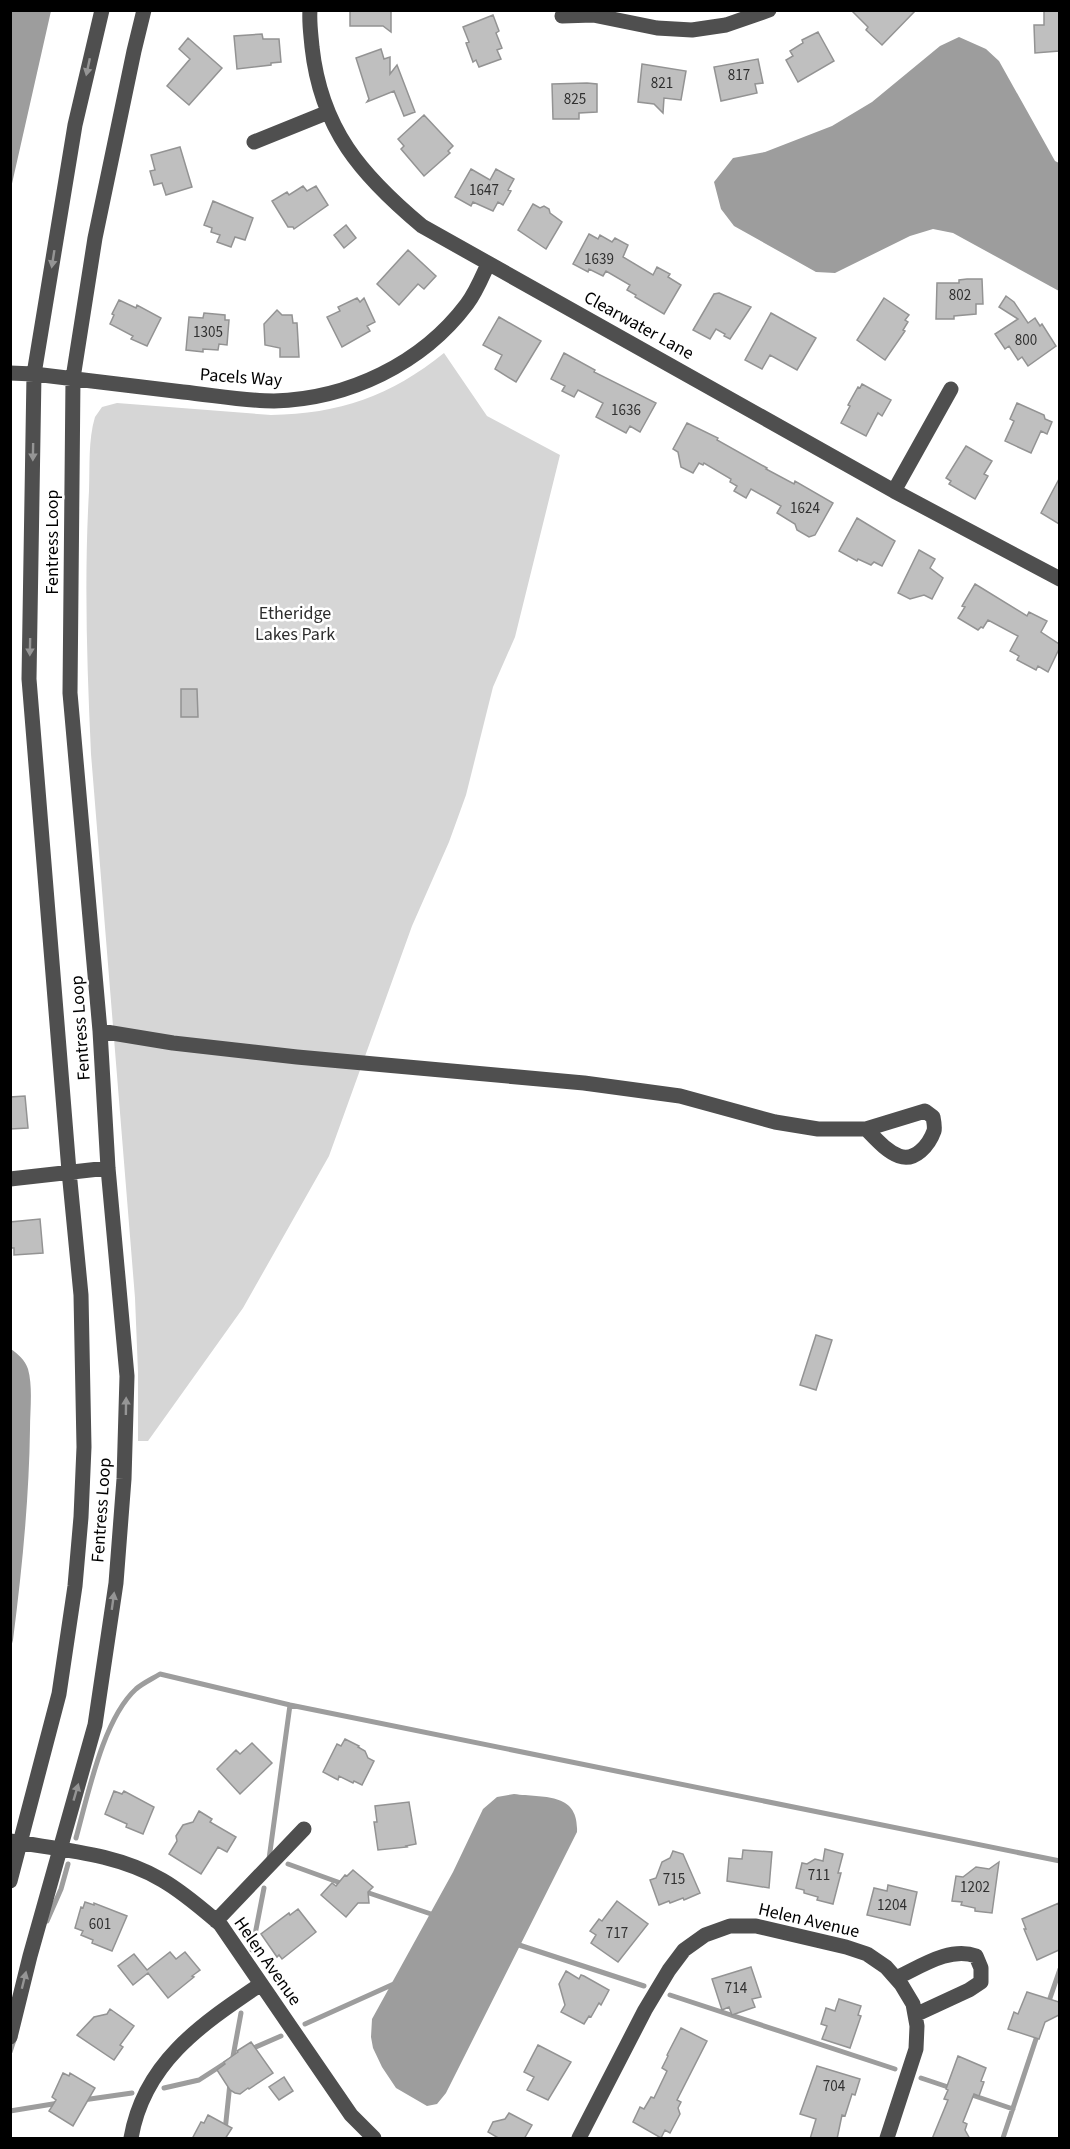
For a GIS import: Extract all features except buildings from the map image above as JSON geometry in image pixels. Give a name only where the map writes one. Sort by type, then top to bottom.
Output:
[{"type":"street","name":"Fentress Loop","points":[[10,1881],[15,1842],[59,1694],[75,1586],[81,1517],[84,1447],[81,1295],[29,679],[34,374],[75,125],[102,10]]},
{"type":"street","name":"Fentress Loop","points":[[10,2037],[95,1725],[116,1583],[124,1479],[127,1377],[108,1168],[100,1031],[70,693],[73,378],[96,238],[144,10]]},
{"type":"street","name":"Clearwater Lane","points":[[310,10],[314,66],[326,113],[345,146],[363,169],[393,202],[422,225],[894,491],[1059,579]]},
{"type":"street","points":[[562,16],[593,15],[657,28],[692,30],[726,26],[769,10]]},
{"type":"street","points":[[254,142],[326,113]]},
{"type":"street","name":"Pacels Way","points":[[10,373],[73,378],[258,400],[309,398],[343,391],[375,379],[410,358],[441,333],[467,303],[488,264]]},
{"type":"street","points":[[894,491],[951,389]]},
{"type":"street","points":[[100,1031],[173,1043],[297,1057],[584,1083],[680,1096],[775,1122],[818,1129],[866,1129]]},
{"type":"street","points":[[10,1179],[108,1168]]},
{"type":"street","points":[[216,1921],[304,1828]]},
{"type":"street","name":"Helen Avenue","points":[[15,1842],[90,1854],[126,1864],[160,1879],[192,1899],[216,1921],[351,2115],[374,2139]]},
{"type":"street","name":"Helen Avenue","points":[[579,2139],[645,2010],[669,1970],[684,1950],[705,1935],[730,1926],[756,1926],[867,1954],[886,1967],[896,1978],[913,2004],[917,2026],[916,2049],[887,2139]]},
{"type":"street","points":[[896,1978],[953,1953],[967,1953],[976,1956],[981,1968],[981,1982],[915,2015]]},
{"type":"street","points":[[131,2139],[141,2102],[161,2068],[186,2039],[217,2014],[261,1984]]},
{"type":"green space","name":"Etheridge Lakes Park","points":[[444,353],[487,416],[560,455],[515,637],[493,687],[466,795],[449,842],[412,926],[329,1156],[243,1308],[148,1441],[138,1441],[135,1298],[91,754],[87,557],[90,444],[95,417],[102,407],[117,403],[271,415],[319,411],[363,400],[384,391],[404,381]]},
{"type":"shaded area","points":[[10,11],[51,11],[11,188]]},
{"type":"shaded area","points":[[959,37],[986,49],[999,61],[1055,161],[1059,163],[1059,291],[953,233],[933,229],[910,236],[835,273],[816,272],[734,226],[721,209],[714,182],[733,158],[765,152],[832,126],[872,102],[940,46]]},
{"type":"shaded area","points":[[11,1349],[28,1369],[31,1399],[24,1534],[11,1647]]},
{"type":"shaded area","points":[[514,1794],[548,1797],[566,1803],[576,1819],[577,1832],[446,2093],[437,2104],[427,2106],[396,2088],[382,2067],[373,2048],[372,2019],[453,1872],[483,1809],[497,1797]]},
{"type":"waterway","points":[[76,1838],[98,1759],[114,1719],[124,1702],[136,1689],[160,1674],[290,1705],[1060,1861]]},
{"type":"waterway","points":[[269,1859],[290,1705]]},
{"type":"waterway","points":[[47,1921],[61,1889],[68,1864]]},
{"type":"waterway","points":[[288,1864],[346,1885]]},
{"type":"waterway","points":[[252,1950],[264,1888]]},
{"type":"waterway","points":[[363,1891],[434,1915]]},
{"type":"waterway","points":[[516,1944],[644,1986]]},
{"type":"waterway","points":[[1048,2004],[1060,1969]]},
{"type":"waterway","points":[[305,2024],[396,1983]]},
{"type":"waterway","points":[[670,1995],[895,2069]]},
{"type":"waterway","points":[[232,2062],[241,2013]]},
{"type":"waterway","points":[[1003,2138],[1038,2033]]},
{"type":"waterway","points":[[249,2050],[281,2036]]},
{"type":"waterway","points":[[10,2052],[15,2037]]},
{"type":"waterway","points":[[164,2088],[199,2080],[230,2060]]},
{"type":"waterway","points":[[921,2078],[951,2088]]},
{"type":"waterway","points":[[225,2131],[230,2083]]},
{"type":"waterway","points":[[83,2100],[132,2093]]},
{"type":"waterway","points":[[969,2094],[1013,2109]]},
{"type":"waterway","points":[[10,2111],[59,2103]]}]
